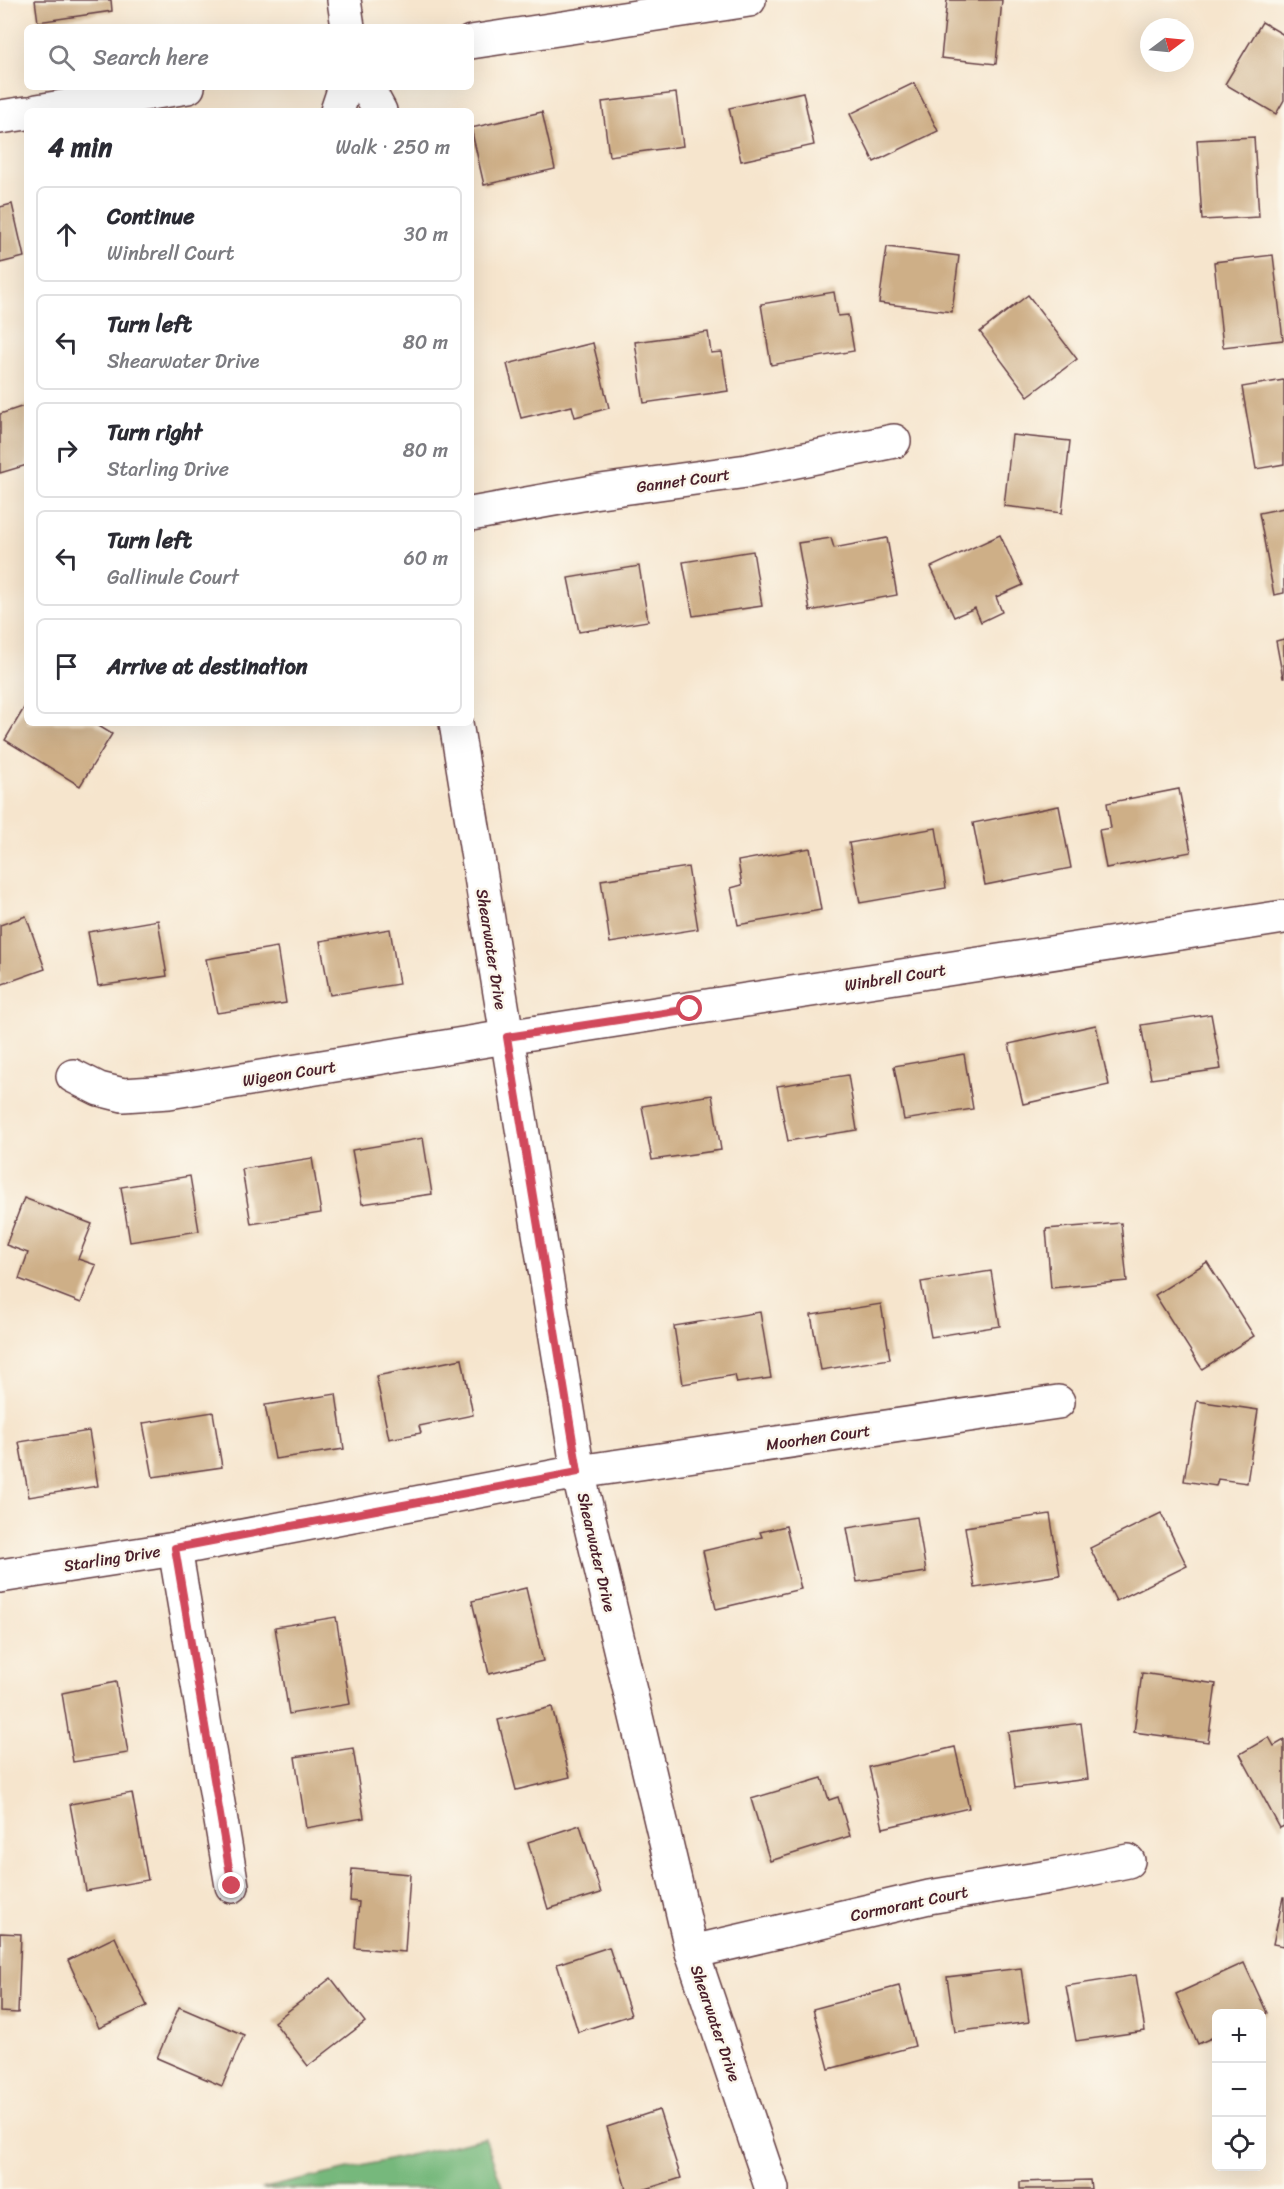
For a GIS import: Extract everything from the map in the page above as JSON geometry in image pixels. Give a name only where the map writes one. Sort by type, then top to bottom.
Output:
[{"type":"street","points":[[344,0],[348,24]]},
{"type":"street","points":[[474,42],[748,0]]},
{"type":"street","points":[[56,108],[169,90]]},
{"type":"street","points":[[338,108],[344,90]]},
{"type":"street","points":[[369,90],[378,108]]},
{"type":"street","points":[[0,117],[24,113]]},
{"type":"street","name":"Gannet Court","points":[[474,513],[593,492],[747,471],[894,441]]},
{"type":"street","name":"Shearwater Drive","points":[[456,726],[578,1472],[692,1952],[772,2189]]},
{"type":"street","name":"Winbrell Court","points":[[507,1037],[1284,917]]},
{"type":"street","name":"Wigeon Court","points":[[73,1076],[99,1089],[123,1095],[169,1092],[507,1037]]},
{"type":"street","name":"Moorhen Court","points":[[578,1472],[1058,1402]]},
{"type":"street","name":"Starling Drive","points":[[0,1576],[175,1548],[578,1472]]},
{"type":"street","points":[[175,1548],[232,1886]]},
{"type":"street","name":"Cormorant Court","points":[[692,1952],[929,1897],[1128,1862]]},
{"type":"green space","points":[[485,2138],[503,2189],[261,2189]]},
{"type":"building","points":[[35,0],[111,0],[112,11],[38,22]]},
{"type":"building","points":[[947,0],[1002,0],[996,64],[941,58]]},
{"type":"building","points":[[1262,22],[1284,35],[1284,100],[1276,114],[1225,84]]},
{"type":"building","points":[[914,83],[938,131],[874,162],[850,114]]},
{"type":"building","points":[[803,92],[814,145],[741,161],[729,108]]},
{"type":"building","points":[[676,93],[683,146],[609,156],[602,102]]},
{"type":"building","points":[[542,112],[555,169],[484,185],[474,141],[474,127]]},
{"type":"building","points":[[1254,137],[1259,217],[1202,220],[1197,140]]},
{"type":"building","points":[[12,204],[24,257],[0,263],[0,207]]},
{"type":"building","points":[[887,247],[959,256],[952,312],[879,303]]},
{"type":"building","points":[[1273,255],[1283,340],[1223,347],[1214,262]]},
{"type":"building","points":[[834,292],[838,316],[848,315],[854,351],[771,365],[761,304]]},
{"type":"building","points":[[1028,295],[1077,359],[1028,396],[980,332]]},
{"type":"building","points":[[708,332],[711,353],[722,352],[728,391],[644,403],[635,342]]},
{"type":"building","points":[[593,343],[609,408],[575,417],[572,406],[521,418],[507,364]]},
{"type":"building","points":[[1284,380],[1284,464],[1256,469],[1242,387]]},
{"type":"building","points":[[24,406],[24,466],[0,473],[0,414]]},
{"type":"building","points":[[1012,435],[1070,441],[1062,513],[1004,506]]},
{"type":"building","points":[[1284,508],[1284,593],[1274,595],[1259,513]]},
{"type":"building","points":[[1000,535],[1023,585],[996,597],[1002,612],[981,622],[975,608],[954,617],[931,567]]},
{"type":"building","points":[[831,538],[834,548],[887,538],[897,595],[810,611],[798,543]]},
{"type":"building","points":[[753,551],[762,606],[693,616],[683,562]]},
{"type":"building","points":[[639,566],[648,621],[579,632],[568,578]]},
{"type":"building","points":[[1284,639],[1284,678],[1283,678],[1276,641]]},
{"type":"building","points":[[24,708],[24,726],[99,726],[112,734],[80,786],[5,740]]},
{"type":"building","points":[[1179,789],[1191,852],[1106,868],[1099,830],[1111,828],[1107,803]]},
{"type":"building","points":[[1059,806],[1071,868],[985,885],[973,823]]},
{"type":"building","points":[[936,828],[946,888],[860,903],[849,843]]},
{"type":"building","points":[[810,848],[821,910],[738,925],[731,888],[742,885],[738,861]]},
{"type":"building","points":[[688,867],[698,929],[610,943],[601,880]]},
{"type":"building","points":[[26,916],[45,969],[0,985],[0,925]]},
{"type":"building","points":[[158,920],[167,976],[98,986],[88,932]]},
{"type":"building","points":[[390,929],[399,984],[330,995],[320,941]]},
{"type":"building","points":[[277,947],[286,1003],[217,1013],[206,959]]},
{"type":"building","points":[[1211,1014],[1221,1069],[1151,1079],[1141,1025]]},
{"type":"building","points":[[1096,1025],[1109,1085],[1023,1104],[1009,1044]]},
{"type":"building","points":[[964,1054],[973,1109],[904,1120],[894,1066]]},
{"type":"building","points":[[848,1075],[857,1130],[788,1141],[777,1086]]},
{"type":"building","points":[[712,1095],[721,1150],[652,1160],[642,1106]]},
{"type":"building","points":[[423,1138],[432,1194],[362,1204],[352,1150]]},
{"type":"building","points":[[312,1158],[321,1213],[251,1224],[242,1169]]},
{"type":"building","points":[[190,1176],[199,1231],[130,1242],[121,1187]]},
{"type":"building","points":[[24,1198],[92,1224],[78,1259],[96,1265],[81,1303],[19,1279],[28,1253],[6,1245]]},
{"type":"building","points":[[1121,1223],[1127,1281],[1051,1288],[1046,1229]]},
{"type":"building","points":[[1207,1262],[1254,1336],[1202,1369],[1155,1295]]},
{"type":"building","points":[[991,1271],[1000,1326],[931,1337],[921,1282]]},
{"type":"building","points":[[881,1304],[890,1359],[821,1370],[811,1315]]},
{"type":"building","points":[[760,1312],[771,1378],[737,1383],[735,1375],[683,1384],[674,1326]]},
{"type":"building","points":[[462,1359],[473,1415],[419,1426],[421,1433],[389,1439],[376,1376]]},
{"type":"building","points":[[336,1394],[344,1449],[275,1459],[265,1405]]},
{"type":"building","points":[[1197,1401],[1258,1410],[1247,1483],[1218,1479],[1216,1486],[1184,1481]]},
{"type":"building","points":[[213,1412],[222,1467],[153,1477],[143,1423]]},
{"type":"building","points":[[89,1431],[98,1486],[29,1497],[19,1442]]},
{"type":"building","points":[[1161,1513],[1187,1566],[1116,1601],[1090,1548]]},
{"type":"building","points":[[1050,1514],[1060,1575],[975,1588],[965,1527]]},
{"type":"building","points":[[917,1517],[926,1572],[857,1582],[847,1528]]},
{"type":"building","points":[[786,1526],[801,1589],[716,1609],[703,1551],[762,1537],[760,1532]]},
{"type":"building","points":[[526,1588],[543,1661],[489,1674],[472,1601]]},
{"type":"building","points":[[336,1617],[350,1704],[289,1714],[275,1627]]},
{"type":"building","points":[[1142,1673],[1216,1684],[1208,1742],[1134,1732]]},
{"type":"building","points":[[116,1682],[128,1753],[73,1762],[62,1693]]},
{"type":"building","points":[[552,1707],[570,1777],[516,1790],[498,1720]]},
{"type":"building","points":[[1081,1723],[1088,1779],[1015,1788],[1008,1732]]},
{"type":"building","points":[[1269,1737],[1274,1746],[1284,1740],[1284,1826],[1280,1828],[1240,1754]]},
{"type":"building","points":[[955,1747],[969,1808],[883,1828],[869,1767]]},
{"type":"building","points":[[353,1748],[364,1818],[306,1828],[295,1757]]},
{"type":"building","points":[[822,1778],[829,1800],[838,1797],[850,1836],[770,1861],[751,1799]]},
{"type":"building","points":[[132,1793],[148,1880],[86,1891],[70,1804]]},
{"type":"building","points":[[580,1825],[601,1893],[548,1909],[528,1842]]},
{"type":"building","points":[[352,1869],[410,1874],[405,1952],[355,1948],[359,1902],[350,1901]]},
{"type":"building","points":[[1284,1897],[1284,1946],[1273,1944]]},
{"type":"building","points":[[0,1933],[21,1934],[18,2013],[0,2012]]},
{"type":"building","points":[[115,1937],[147,2006],[99,2028],[68,1960]]},
{"type":"building","points":[[609,1947],[631,2015],[578,2032],[557,1964]]},
{"type":"building","points":[[1244,1963],[1265,2009],[1212,2009],[1212,2038],[1198,2044],[1176,1994]]},
{"type":"building","points":[[1021,1968],[1029,2022],[955,2032],[947,1977]]},
{"type":"building","points":[[1136,1975],[1145,2031],[1076,2041],[1066,1986]]},
{"type":"building","points":[[331,1978],[365,2022],[308,2066],[274,2022]]},
{"type":"building","points":[[899,1986],[915,2046],[829,2069],[813,2009]]},
{"type":"building","points":[[179,2007],[244,2035],[222,2086],[157,2058]]},
{"type":"building","points":[[659,2110],[681,2178],[646,2189],[626,2189],[607,2127]]},
{"type":"building","points":[[1090,2180],[1091,2189],[1020,2189],[1020,2182]]},
{"type":"route","points":[[232,1886],[175,1548],[578,1472],[507,1037],[690,1009]]}]
